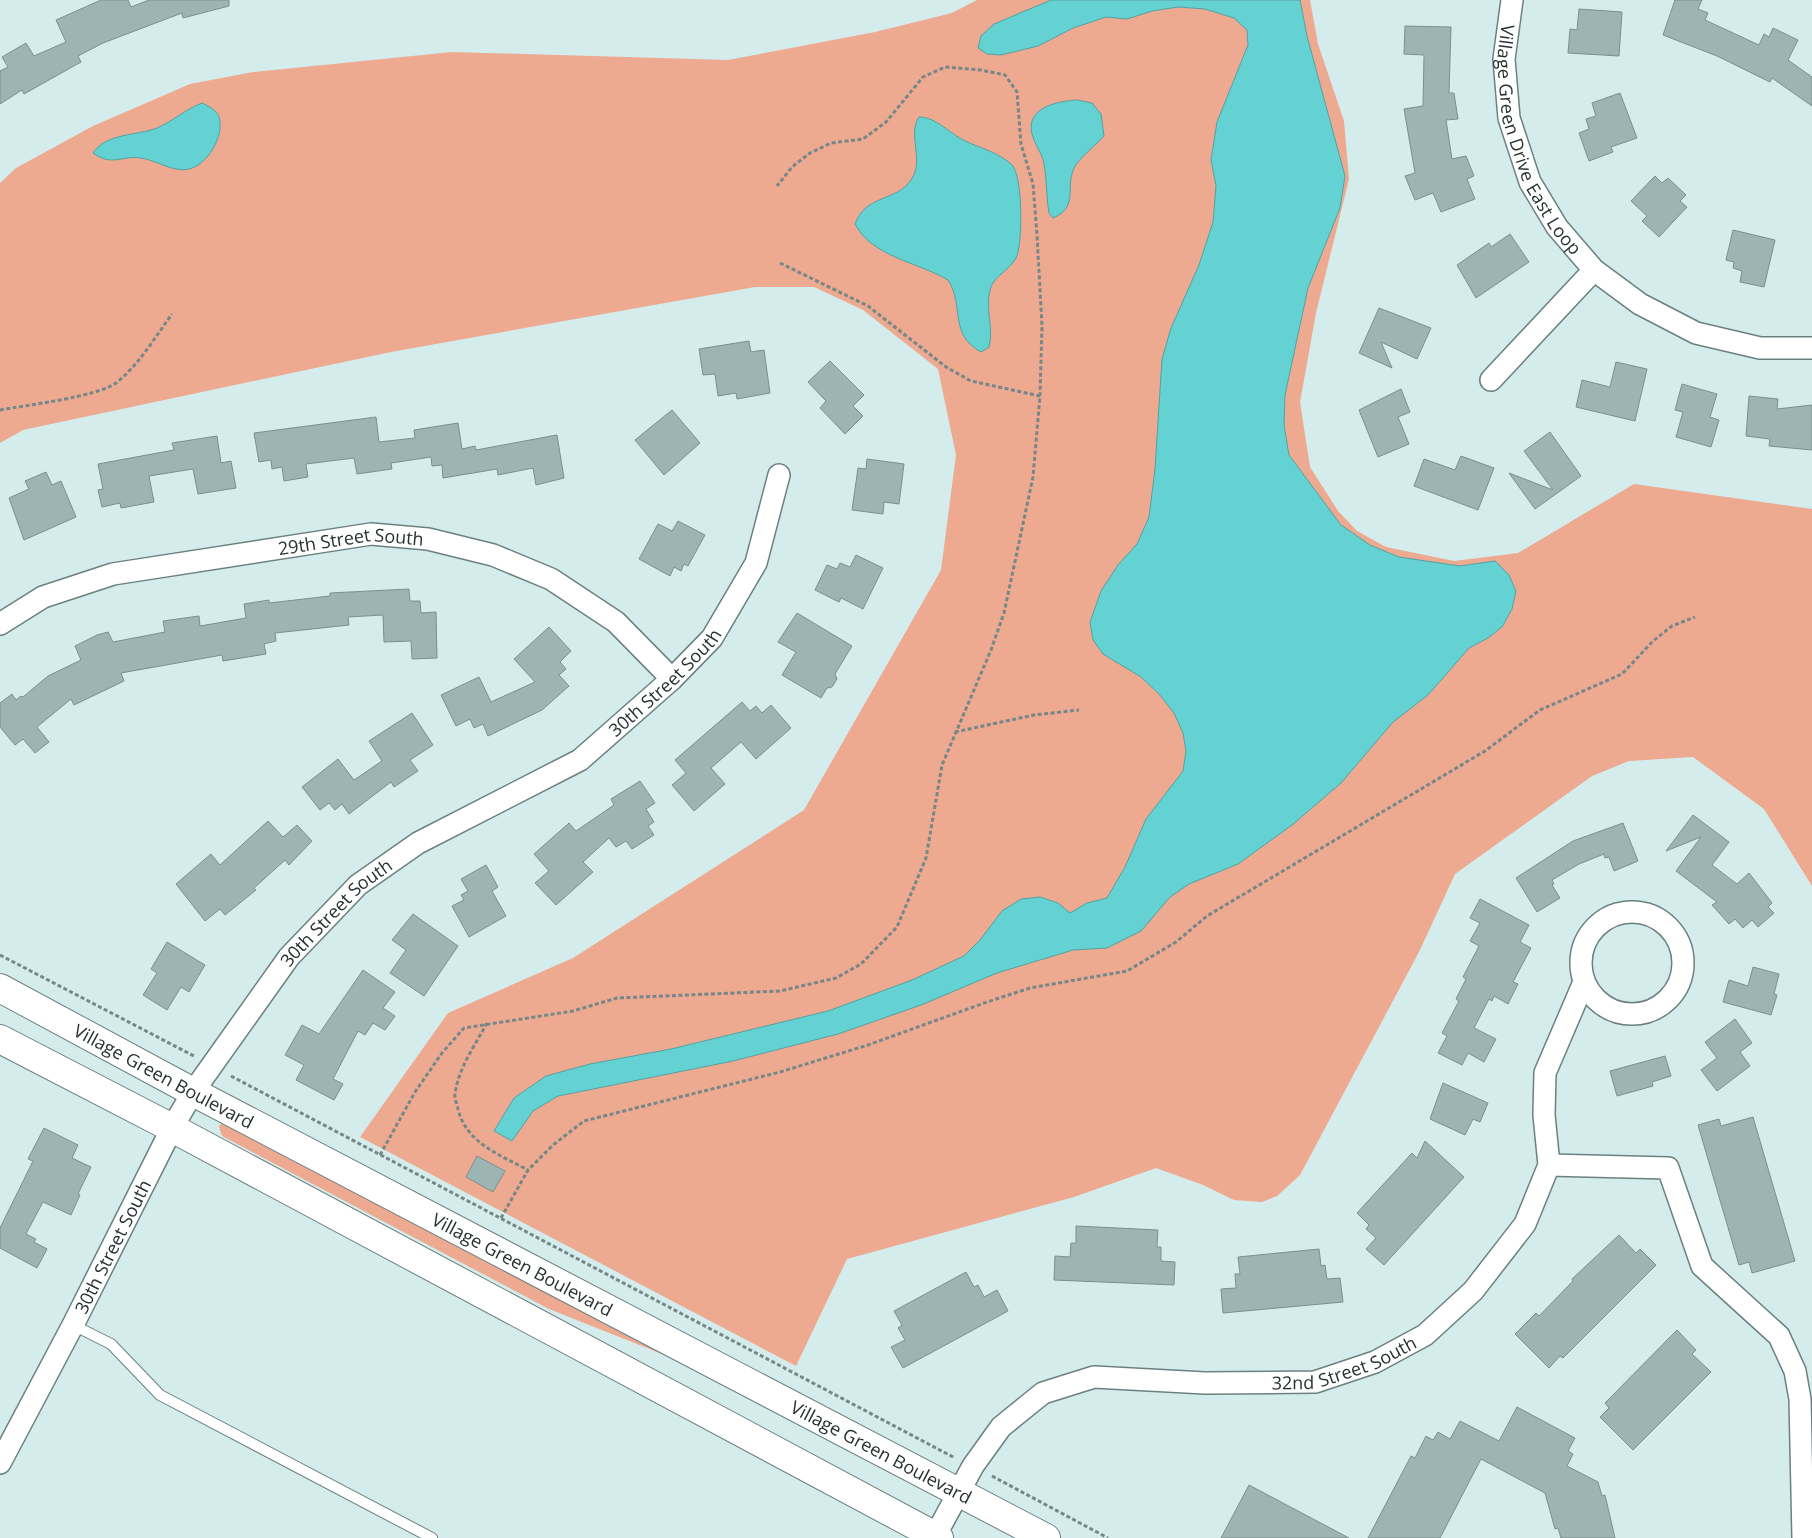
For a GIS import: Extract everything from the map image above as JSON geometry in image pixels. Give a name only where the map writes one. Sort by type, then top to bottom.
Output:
[{"type":"street","name":"Village Green Drive East Loop","points":[[1512,0],[1504,58],[1509,118],[1530,182],[1557,227],[1594,270],[1640,304],[1696,332],[1760,348],[1812,348]]},
{"type":"street","name":"Village Green Drive East Loop","points":[[1490,380],[1594,270]]},
{"type":"street","name":"30th Street South","points":[[0,1462],[73,1325],[172,1128],[193,1092],[289,957],[358,885],[418,843],[580,760],[672,679],[712,638],[756,563],[779,475]]},
{"type":"street","name":"29th Street South","points":[[0,624],[43,597],[113,574],[371,534],[428,539],[484,553],[551,579],[616,622],[672,679]]},
{"type":"street","points":[[1633,911],[1650,915],[1665,924],[1676,936],[1682,952],[1683,969],[1679,986],[1669,999],[1655,1009],[1639,1014],[1622,1014],[1606,1008],[1593,997],[1584,982],[1580,966],[1582,949],[1589,934],[1601,921],[1616,914],[1633,911]]},
{"type":"street","name":"32nd Street South","points":[[936,1537],[958,1491],[1001,1427],[1043,1393],[1094,1378],[1205,1383],[1315,1382],[1375,1362],[1425,1335],[1473,1291],[1525,1224],[1549,1165],[1544,1115],[1544,1072],[1584,982]]},
{"type":"street","name":"Village Green Boulevard","points":[[0,988],[193,1092],[1046,1538]]},
{"type":"street","points":[[0,1039],[172,1128],[936,1537]]},
{"type":"street","points":[[1549,1165],[1668,1168],[1702,1266],[1779,1336],[1795,1371],[1800,1399],[1803,1538]]},
{"type":"lane","points":[[73,1325],[112,1344],[160,1394],[432,1538]]},
{"type":"path","points":[[380,1155],[414,1092],[442,1053],[464,1028],[573,1011],[617,998],[780,991],[836,978],[861,964],[896,927],[908,902],[926,858],[942,766],[954,732],[991,650],[1004,613],[1033,477],[1040,396],[1042,326],[1033,184],[1021,144],[1017,92],[1005,76],[981,70],[945,68],[923,77],[886,122],[863,139],[831,143],[810,153],[792,167],[777,186]]},
{"type":"path","points":[[780,263],[868,306],[946,367],[972,381],[1040,396]]},
{"type":"path","points":[[0,410],[99,392],[115,383],[132,368],[172,314]]},
{"type":"path","points":[[500,1218],[528,1170],[553,1145],[584,1121],[780,1072],[868,1046],[1030,988],[1127,971],[1176,942],[1207,916],[1485,751],[1540,710],[1622,674],[1666,631],[1695,617]]},
{"type":"path","points":[[954,732],[1034,716],[1079,710]]},
{"type":"path","points":[[0,955],[1108,1538]]},
{"type":"path","points":[[487,1023],[462,1072],[455,1095],[459,1113],[466,1130],[485,1147],[528,1170]]},
{"type":"shaded area","points":[[977,0],[1310,0],[1318,44],[1344,121],[1349,179],[1316,313],[1300,402],[1310,467],[1338,511],[1357,531],[1386,547],[1454,561],[1518,553],[1634,484],[1812,509],[1812,886],[1764,809],[1693,757],[1629,761],[1592,776],[1455,874],[1419,952],[1300,1175],[1277,1196],[1262,1202],[1234,1200],[1203,1185],[1156,1168],[1074,1197],[847,1259],[796,1366],[360,1137],[448,1013],[573,958],[804,810],[941,570],[956,455],[938,369],[863,310],[814,287],[755,287],[391,352],[23,430],[0,443],[0,183],[16,168],[93,126],[190,84],[253,72],[452,52],[728,60],[875,32],[952,13]]},
{"type":"shaded area","points":[[228,1122],[664,1352],[662,1354],[549,1309],[222,1136],[219,1127],[221,1123]]},
{"type":"water","points":[[1051,0],[1300,0],[1307,36],[1345,176],[1340,208],[1308,288],[1285,395],[1284,425],[1289,455],[1341,525],[1370,545],[1399,557],[1460,566],[1495,561],[1509,575],[1516,591],[1512,609],[1502,627],[1488,638],[1469,648],[1428,695],[1393,722],[1341,783],[1292,825],[1238,864],[1189,884],[1170,897],[1141,931],[1107,948],[1073,950],[997,973],[921,1005],[838,1034],[733,1061],[558,1096],[533,1111],[512,1141],[494,1131],[514,1098],[546,1076],[590,1064],[671,1049],[828,1011],[912,980],[964,956],[980,940],[1002,911],[1021,899],[1040,897],[1058,903],[1070,913],[1087,903],[1107,898],[1125,867],[1146,819],[1183,771],[1186,751],[1183,733],[1174,713],[1159,694],[1141,677],[1103,654],[1093,640],[1090,622],[1101,591],[1118,565],[1137,544],[1149,517],[1155,469],[1162,359],[1171,328],[1199,265],[1213,222],[1216,186],[1211,160],[1217,122],[1248,45],[1247,30],[1234,18],[1205,9],[1178,7],[1152,11],[1127,19],[1106,17],[1073,28],[1038,46],[1001,55],[987,54],[978,48],[981,36],[994,24]]},
{"type":"water","points":[[1077,100],[1092,103],[1101,114],[1104,136],[1076,164],[1072,175],[1069,203],[1061,214],[1053,218],[1049,213],[1043,159],[1033,137],[1031,125],[1034,117],[1045,107]]},
{"type":"water","points":[[202,103],[216,112],[220,125],[217,141],[213,149],[196,166],[183,170],[171,168],[147,159],[134,157],[112,160],[93,153],[113,138],[157,128]]},
{"type":"water","points":[[919,117],[937,122],[959,138],[1002,157],[1012,165],[1016,172],[1021,211],[1018,251],[1013,263],[994,281],[990,290],[988,304],[991,333],[989,347],[981,352],[964,337],[958,319],[956,300],[948,280],[897,258],[872,244],[855,224],[860,214],[866,208],[897,192],[911,180],[915,172],[917,156],[915,132]]},
{"type":"building","points":[[101,0],[128,0],[131,7],[149,0],[229,0],[229,6],[183,18],[182,13],[103,43],[78,56],[81,62],[24,94],[22,90],[0,104],[0,71],[8,67],[2,57],[26,43],[34,56],[66,42],[56,20]]},
{"type":"building","points":[[1675,0],[1702,0],[1698,9],[1708,13],[1705,20],[1759,45],[1764,34],[1769,37],[1773,28],[1798,40],[1788,60],[1812,77],[1812,106],[1772,78],[1770,82],[1717,56],[1663,35]]},
{"type":"building","points":[[1579,9],[1622,12],[1619,56],[1568,53],[1570,29],[1577,30]]},
{"type":"building","points":[[1405,26],[1451,27],[1449,93],[1454,93],[1458,119],[1446,120],[1452,159],[1466,156],[1474,176],[1467,179],[1475,199],[1441,212],[1433,193],[1415,200],[1405,176],[1415,173],[1404,109],[1423,106],[1424,55],[1404,54]]},
{"type":"building","points":[[1620,93],[1637,138],[1611,147],[1613,152],[1589,161],[1579,133],[1589,129],[1586,119],[1596,116],[1592,103]]},
{"type":"building","points":[[1655,176],[1662,183],[1668,178],[1686,195],[1680,201],[1687,207],[1659,237],[1642,221],[1647,216],[1631,201]]},
{"type":"building","points":[[1733,230],[1775,240],[1764,287],[1740,282],[1742,271],[1733,268],[1734,262],[1726,260]]},
{"type":"building","points":[[1510,234],[1529,262],[1476,298],[1457,265],[1489,243],[1491,247]]},
{"type":"building","points":[[1379,308],[1431,328],[1417,359],[1381,342],[1392,368],[1359,353]]},
{"type":"building","points":[[749,341],[751,352],[764,350],[770,393],[737,399],[736,393],[718,396],[715,374],[703,375],[699,349]]},
{"type":"building","points":[[830,361],[864,395],[853,406],[863,416],[845,434],[820,408],[826,401],[808,382]]},
{"type":"building","points":[[1616,362],[1647,369],[1635,421],[1576,407],[1582,380],[1610,387]]},
{"type":"building","points":[[1682,384],[1717,394],[1710,417],[1719,420],[1711,447],[1676,437],[1683,412],[1675,410]]},
{"type":"building","points":[[1401,389],[1410,412],[1398,417],[1409,444],[1378,457],[1359,410]]},
{"type":"building","points":[[1749,396],[1778,399],[1777,409],[1812,405],[1812,450],[1769,446],[1770,439],[1746,436]]},
{"type":"building","points":[[672,410],[700,443],[664,475],[635,440]]},
{"type":"building","points":[[376,417],[379,442],[415,438],[414,430],[458,423],[462,449],[475,446],[476,450],[557,435],[564,478],[536,485],[533,468],[498,475],[497,469],[443,478],[442,465],[432,466],[431,457],[391,463],[392,469],[357,474],[354,458],[306,464],[308,477],[284,481],[282,467],[272,469],[271,460],[259,462],[254,433]]},
{"type":"building","points":[[1550,432],[1581,476],[1535,509],[1509,473],[1553,490],[1524,451]]},
{"type":"building","points":[[217,436],[221,463],[231,461],[236,488],[198,494],[193,469],[149,476],[154,502],[121,508],[120,503],[102,507],[98,490],[103,489],[98,464],[174,450],[172,443]]},
{"type":"building","points":[[1461,456],[1494,468],[1478,510],[1414,486],[1424,459],[1455,470]]},
{"type":"building","points":[[867,459],[904,464],[899,504],[884,502],[883,514],[852,510],[858,468],[866,469]]},
{"type":"building","points":[[46,472],[52,485],[61,481],[76,517],[24,540],[9,498],[29,489],[25,481]]},
{"type":"building","points":[[678,521],[705,535],[688,566],[684,564],[681,571],[674,567],[670,576],[639,559],[658,524],[672,531]]},
{"type":"building","points":[[856,555],[883,568],[863,609],[841,598],[839,602],[815,590],[827,565],[837,569],[840,563],[850,567]]},
{"type":"building","points":[[409,589],[410,601],[420,601],[421,613],[436,612],[437,658],[412,659],[411,641],[384,642],[383,615],[348,617],[349,625],[275,633],[276,641],[264,644],[266,654],[223,661],[222,655],[121,673],[124,681],[74,705],[71,699],[37,727],[49,742],[35,753],[23,739],[15,745],[0,727],[0,703],[12,694],[16,700],[21,696],[23,697],[48,676],[81,660],[75,646],[97,635],[108,632],[113,642],[165,632],[163,621],[199,616],[200,626],[246,618],[244,604],[269,600],[269,603],[330,596],[330,593]]},
{"type":"building","points":[[797,613],[852,646],[835,674],[837,679],[832,687],[827,688],[821,698],[782,675],[796,652],[778,642]]},
{"type":"building","points":[[549,627],[571,651],[560,662],[566,669],[559,675],[569,686],[542,710],[488,736],[483,724],[474,728],[470,719],[456,726],[441,695],[479,677],[491,702],[535,682],[514,659]]},
{"type":"building","points":[[742,702],[750,711],[756,706],[762,713],[771,705],[791,728],[756,759],[741,742],[711,768],[725,784],[694,811],[672,785],[686,773],[675,760]]},
{"type":"building","points":[[412,713],[433,745],[410,760],[418,771],[394,787],[391,782],[349,814],[342,804],[335,810],[329,803],[320,810],[302,787],[338,759],[354,780],[382,761],[369,741]]},
{"type":"building","points":[[640,781],[655,803],[646,809],[654,822],[648,826],[654,835],[632,849],[626,841],[616,847],[609,838],[583,862],[593,872],[556,905],[535,883],[549,871],[534,854],[569,823],[576,831],[614,805],[611,799]]},
{"type":"building","points":[[1693,815],[1729,842],[1712,865],[1737,884],[1749,873],[1772,903],[1768,907],[1774,913],[1758,927],[1752,920],[1743,928],[1735,919],[1729,924],[1712,905],[1717,902],[1676,871],[1701,837],[1666,851]]},
{"type":"building","points":[[268,821],[283,837],[297,825],[312,841],[289,865],[285,860],[254,888],[256,890],[225,915],[220,909],[205,921],[176,884],[211,854],[220,865]]},
{"type":"building","points":[[1623,823],[1638,861],[1614,871],[1609,857],[1605,858],[1604,854],[1579,864],[1552,880],[1554,884],[1552,885],[1560,898],[1537,912],[1516,878],[1573,841]]},
{"type":"building","points":[[486,865],[498,887],[492,891],[506,916],[469,937],[452,906],[464,900],[461,895],[468,891],[461,879]]},
{"type":"building","points":[[1480,899],[1529,925],[1520,942],[1531,948],[1513,982],[1518,984],[1508,1004],[1494,996],[1492,1001],[1489,999],[1474,1028],[1496,1039],[1484,1062],[1468,1053],[1462,1065],[1438,1053],[1447,1036],[1442,1033],[1459,1001],[1456,999],[1466,979],[1463,977],[1479,946],[1470,941],[1480,923],[1470,918]]},
{"type":"building","points":[[413,914],[458,946],[424,996],[390,973],[406,950],[392,940]]},
{"type":"building","points":[[167,942],[205,965],[189,992],[181,987],[167,1010],[143,995],[157,973],[151,969]]},
{"type":"building","points":[[1753,967],[1779,974],[1774,994],[1777,995],[1771,1015],[1723,1002],[1729,980],[1748,986]]},
{"type":"building","points":[[363,970],[395,992],[383,1008],[395,1016],[385,1030],[373,1023],[365,1035],[358,1031],[333,1079],[343,1084],[334,1100],[296,1080],[304,1065],[285,1055],[302,1025],[319,1034]]},
{"type":"building","points":[[1735,1019],[1752,1043],[1740,1052],[1750,1066],[1717,1091],[1701,1070],[1717,1058],[1705,1042]]},
{"type":"building","points":[[1665,1056],[1671,1076],[1652,1082],[1653,1086],[1617,1096],[1610,1071]]},
{"type":"building","points":[[1443,1083],[1488,1103],[1480,1122],[1473,1119],[1465,1135],[1430,1119]]},
{"type":"building","points":[[1753,1117],[1795,1261],[1752,1273],[1749,1262],[1739,1265],[1698,1125],[1719,1119],[1721,1126]]},
{"type":"building","points":[[44,1128],[78,1145],[72,1158],[91,1167],[78,1194],[80,1195],[71,1215],[43,1202],[26,1234],[36,1239],[34,1242],[47,1249],[37,1268],[0,1248],[0,1228],[33,1161],[28,1159]]},
{"type":"building","points":[[1425,1141],[1464,1177],[1384,1265],[1366,1249],[1376,1238],[1366,1229],[1369,1225],[1357,1213],[1412,1153],[1417,1158]]},
{"type":"building","points":[[477,1156],[505,1171],[493,1192],[466,1177]]},
{"type":"building","points":[[1076,1226],[1158,1230],[1157,1247],[1161,1247],[1161,1261],[1175,1262],[1174,1285],[1054,1280],[1055,1256],[1070,1257],[1071,1243],[1076,1243]]},
{"type":"building","points":[[1619,1235],[1636,1253],[1640,1249],[1656,1265],[1563,1358],[1560,1356],[1549,1368],[1515,1334],[1536,1313],[1539,1316],[1573,1281],[1572,1279]]},
{"type":"building","points":[[1319,1249],[1321,1266],[1325,1265],[1327,1279],[1340,1278],[1343,1302],[1223,1313],[1221,1289],[1236,1288],[1235,1274],[1240,1274],[1238,1257]]},
{"type":"building","points":[[966,1272],[974,1287],[978,1285],[984,1297],[997,1290],[1008,1311],[903,1368],[891,1347],[905,1340],[898,1328],[902,1325],[894,1311]]},
{"type":"building","points":[[1677,1330],[1696,1350],[1692,1354],[1711,1372],[1633,1450],[1600,1417],[1609,1408],[1605,1403]]},
{"type":"building","points":[[1517,1407],[1575,1438],[1568,1451],[1573,1454],[1567,1466],[1598,1482],[1602,1496],[1605,1495],[1615,1538],[1561,1538],[1558,1528],[1555,1529],[1545,1493],[1481,1459],[1440,1538],[1368,1538],[1411,1456],[1415,1458],[1426,1436],[1433,1440],[1438,1432],[1450,1439],[1460,1421],[1499,1441]]},
{"type":"building","points":[[1249,1485],[1349,1538],[1221,1538]]}]
